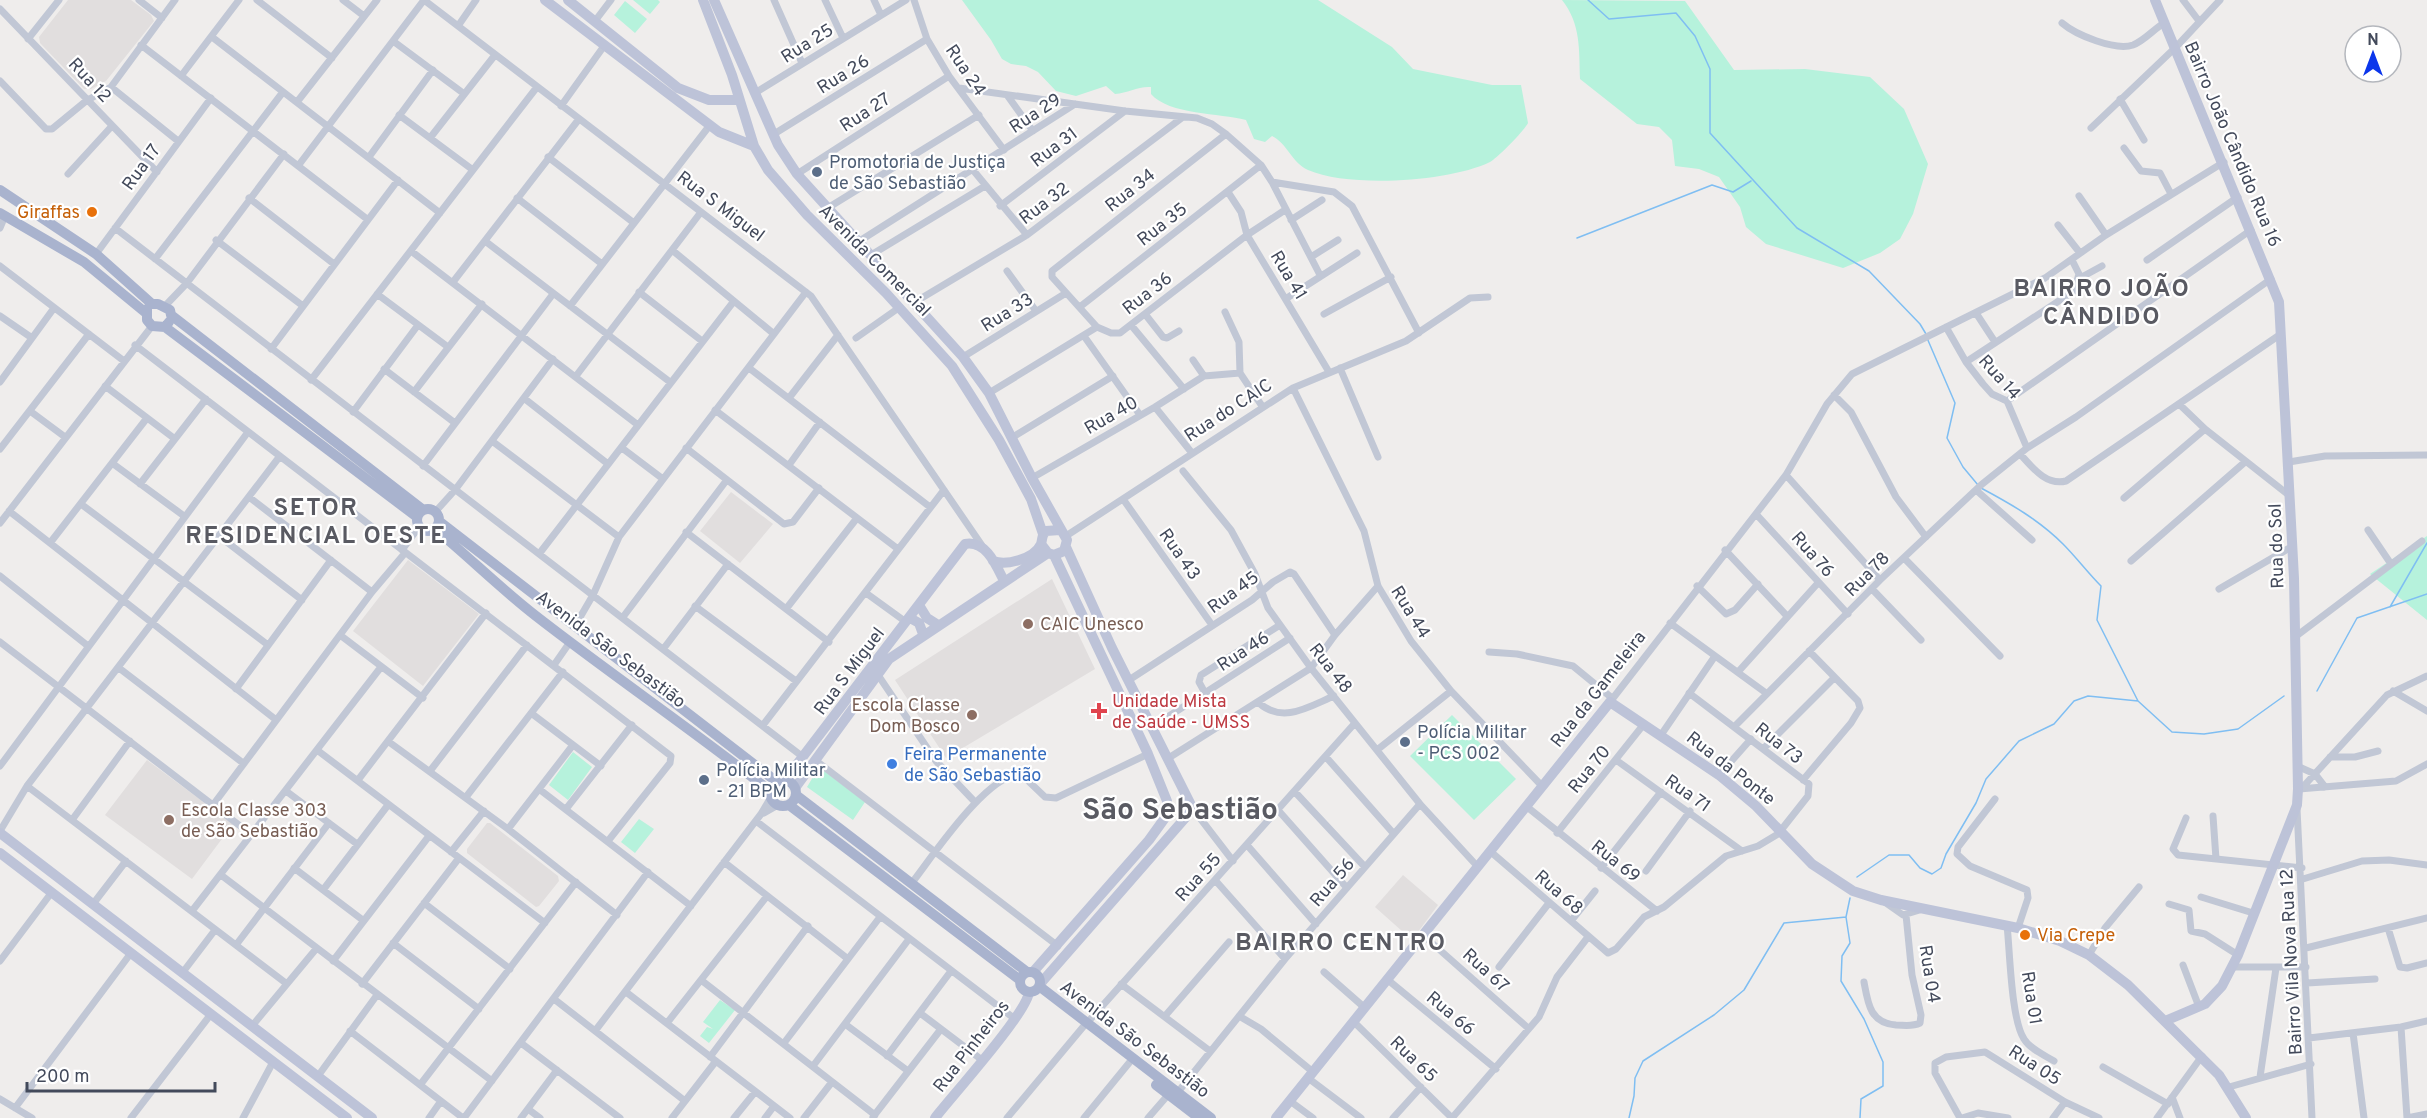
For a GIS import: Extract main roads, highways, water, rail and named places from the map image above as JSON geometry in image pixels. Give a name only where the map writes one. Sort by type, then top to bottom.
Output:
[{"type":"main road","points":[[3,190],[96,254],[149,309],[152,326],[165,327],[420,518]]},
{"type":"main road","points":[[3,214],[84,262],[149,309],[168,311],[420,518],[427,531],[437,526],[436,511],[420,518]]},
{"type":"main road","points":[[165,327],[171,321],[168,311]]},
{"type":"main road","name":"Avenida São Sebastião","points":[[437,526],[642,677],[778,793]]},
{"type":"main road","name":"Avenida São Sebastião","points":[[437,526],[532,613],[634,691],[683,723],[1027,975]]},
{"type":"main road","points":[[532,613],[536,604],[541,602]]},
{"type":"main road","points":[[634,691],[639,687],[642,677]]},
{"type":"main road","points":[[778,793],[796,791],[1027,975],[1038,976],[1036,988],[1024,990],[1027,975]]},
{"type":"main road","points":[[778,793],[796,791]]},
{"type":"main road","name":"Avenida São Sebastião","points":[[1036,988],[1173,1094],[1199,1118]]},
{"type":"main road","name":"Avenida São Sebastião","points":[[1085,1025],[1129,1063],[1211,1118]]},
{"type":"waterway","points":[[1588,0],[1609,19],[1676,13],[1695,36],[1710,69],[1710,133],[1797,228],[1869,271],[1920,324],[1926,334]]},
{"type":"waterway","points":[[1577,238],[1712,185],[1733,192],[1751,181]]},
{"type":"waterway","points":[[1927,338],[1955,403],[1947,438],[1963,467],[1978,485]]},
{"type":"waterway","points":[[1981,488],[2014,506],[2044,527],[2063,544],[2101,586],[2097,620],[2138,701]]},
{"type":"waterway","points":[[2390,607],[2427,543]]},
{"type":"waterway","points":[[2317,691],[2357,618],[2427,594]]},
{"type":"waterway","points":[[1857,877],[1889,855],[1909,855],[1920,868],[1932,874],[1941,868],[1946,854],[1976,803],[1986,779],[2019,741],[2054,724],[2074,701],[2088,696],[2138,701],[2172,732],[2204,734],[2238,729],[2284,696]]},
{"type":"waterway","points":[[1850,898],[1846,917],[1850,943],[1842,956],[1841,981],[1864,1019],[1883,1062],[1883,1086],[1861,1099],[1860,1118]]},
{"type":"waterway","points":[[1629,1118],[1635,1078],[1643,1061],[1714,1015],[1744,990],[1784,923],[1846,917]]},
{"type":"place","name":"Promotoria de Justiça de São Sebastião","points":[[817,172]]},
{"type":"place","name":"Giraffas","points":[[92,212]]},
{"type":"place","name":"CAIC Unesco","points":[[1028,624]]},
{"type":"place","name":"Unidade Mista de Saúde - UMSS","points":[[1099,711]]},
{"type":"place","name":"Escola Classe Dom Bosco","points":[[972,715]]},
{"type":"place","name":"Polícia Militar - PCS 002","points":[[1405,742]]},
{"type":"place","name":"Feira Permanente de São Sebastião","points":[[892,764]]},
{"type":"place","name":"Polícia Militar - 21 BPM","points":[[704,780]]},
{"type":"place","name":"Escola Classe 303 de São Sebastião","points":[[169,820]]},
{"type":"place","name":"Via Crepe","points":[[2025,935]]},
{"type":"district","name":"BAIRRO JOÃO CÂNDIDO","points":[[2102,302]]},
{"type":"district","name":"SETOR RESIDENCIAL OESTE","points":[[316,521]]},
{"type":"district","name":"São Sebastião","points":[[1180,809]]},
{"type":"district","name":"BAIRRO CENTRO","points":[[1341,942]]}]
